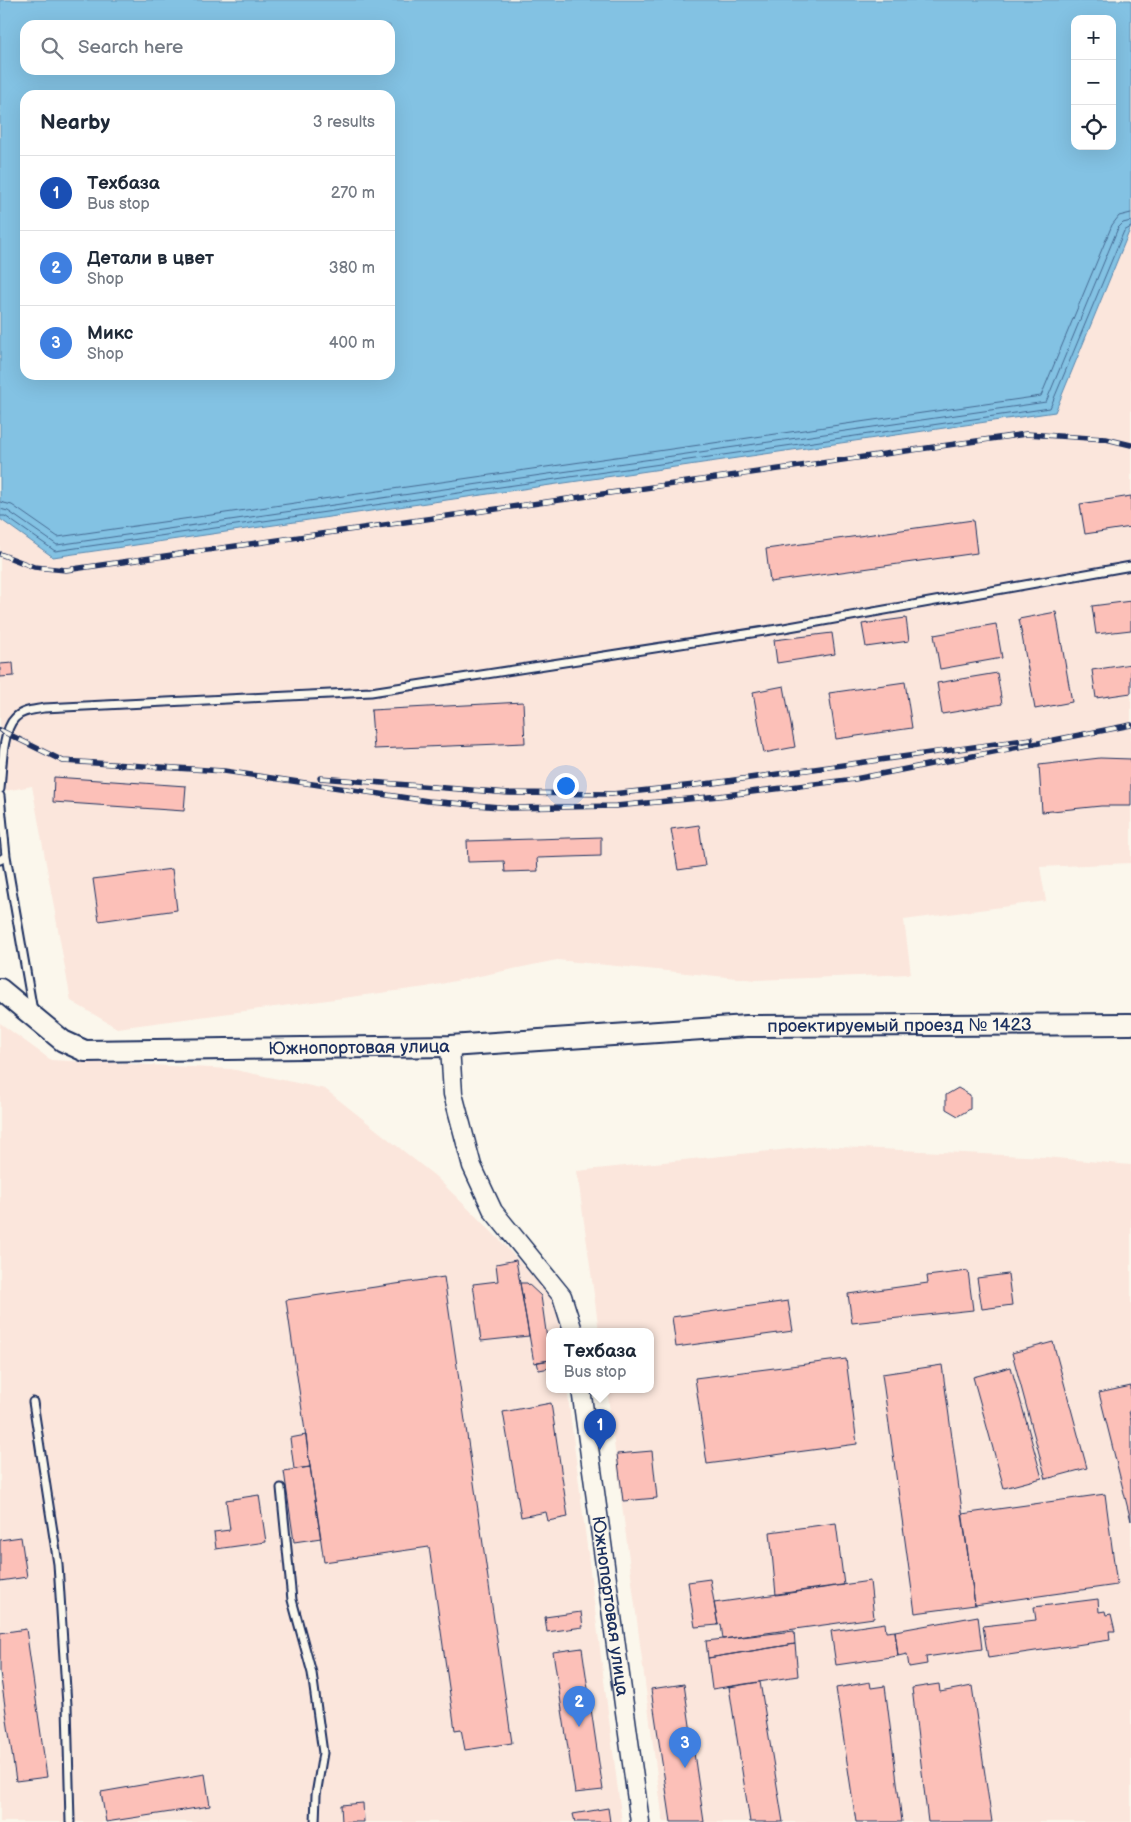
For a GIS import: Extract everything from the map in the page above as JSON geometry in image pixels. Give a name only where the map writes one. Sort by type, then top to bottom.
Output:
[{"type":"main road","name":"Южнопортовая улица","points":[[0,989],[63,1041],[84,1051],[450,1046]]},
{"type":"main road","name":"проектируемый проезд № 1423","points":[[450,1046],[747,1026],[1131,1024]]},
{"type":"street","name":"Южнопортовая улица","points":[[450,1046],[453,1094],[472,1166],[493,1211],[562,1296],[572,1328]]},
{"type":"street","name":"Южнопортовая улица","points":[[582,1393],[640,1822]]},
{"type":"lane","points":[[0,789],[2,756],[7,733],[16,717],[26,711],[44,708],[371,692],[784,628],[1131,566]]},
{"type":"lane","points":[[0,796],[3,858],[34,1017]]},
{"type":"lane","points":[[33,1402],[58,1564],[67,1705],[70,1822]]},
{"type":"lane","points":[[280,1488],[292,1600],[312,1673],[323,1753],[316,1795],[315,1822]]},
{"type":"shaded area","points":[[1131,227],[1131,863],[1040,867],[1046,901],[904,920],[911,974],[756,980],[557,960],[426,987],[117,1028],[71,1001],[32,786],[0,792],[0,519],[53,557],[1055,412]]},
{"type":"shaded area","points":[[0,1023],[51,1060],[231,1069],[325,1089],[435,1176],[500,1240],[556,1303],[560,1328],[546,1328],[546,1393],[568,1393],[622,1822],[0,1822]]},
{"type":"shaded area","points":[[819,1146],[1045,1157],[1131,1165],[1131,1822],[663,1822],[608,1393],[654,1393],[654,1328],[599,1328],[577,1171]]},
{"type":"water","points":[[0,0],[1131,0],[1131,227],[1055,412],[53,557],[0,519]]},
{"type":"building","points":[[1131,496],[1131,527],[1085,534],[1080,504]]},
{"type":"building","points":[[973,520],[977,553],[770,582],[766,549]]},
{"type":"building","points":[[1131,601],[1131,630],[1096,634],[1092,606]]},
{"type":"building","points":[[1056,612],[1072,702],[1035,709],[1019,619]]},
{"type":"building","points":[[906,618],[909,641],[866,647],[862,624]]},
{"type":"building","points":[[996,624],[1002,658],[940,669],[934,635]]},
{"type":"building","points":[[832,633],[835,654],[777,663],[774,640]]},
{"type":"building","points":[[13,663],[14,676],[0,677],[0,664]]},
{"type":"building","points":[[1131,664],[1131,693],[1096,698],[1092,670]]},
{"type":"building","points":[[997,673],[1002,704],[942,714],[937,683]]},
{"type":"building","points":[[905,682],[912,728],[836,739],[829,693]]},
{"type":"building","points":[[784,686],[795,747],[764,753],[753,692]]},
{"type":"building","points":[[523,702],[525,743],[374,749],[371,710]]},
{"type":"building","points":[[1100,758],[1131,759],[1131,806],[1101,806],[1042,812],[1039,765]]},
{"type":"building","points":[[54,777],[186,786],[184,811],[53,802]]},
{"type":"building","points":[[699,825],[705,866],[678,870],[671,829]]},
{"type":"building","points":[[601,837],[601,856],[537,858],[538,871],[505,872],[504,861],[468,862],[467,841]]},
{"type":"building","points":[[172,869],[177,910],[99,921],[93,879]]},
{"type":"building","points":[[958,1088],[970,1095],[970,1109],[958,1116],[946,1109],[946,1095]]},
{"type":"building","points":[[516,1260],[529,1336],[481,1341],[473,1284],[498,1281],[496,1264]]},
{"type":"building","points":[[968,1271],[973,1310],[852,1323],[848,1294],[928,1283],[927,1276]]},
{"type":"building","points":[[1008,1274],[1012,1305],[982,1309],[977,1278]]},
{"type":"building","points":[[444,1277],[512,1743],[465,1750],[461,1729],[455,1730],[429,1547],[324,1562],[286,1300]]},
{"type":"building","points":[[520,1283],[527,1283],[541,1296],[546,1332],[546,1361],[534,1363]]},
{"type":"building","points":[[788,1301],[793,1331],[676,1347],[672,1317]]},
{"type":"building","points":[[1053,1342],[1087,1468],[1046,1479],[1012,1353]]},
{"type":"building","points":[[846,1359],[857,1444],[707,1464],[695,1378]]},
{"type":"building","points":[[546,1361],[546,1369],[539,1370],[537,1362]]},
{"type":"building","points":[[942,1365],[975,1605],[915,1613],[882,1374]]},
{"type":"building","points":[[1011,1367],[1042,1478],[1004,1488],[973,1377]]},
{"type":"building","points":[[1131,1386],[1131,1410],[1129,1411],[1131,1421],[1131,1521],[1099,1393]]},
{"type":"building","points":[[551,1403],[568,1517],[548,1521],[546,1512],[521,1517],[503,1412]]},
{"type":"building","points":[[306,1435],[310,1467],[294,1469],[290,1438]]},
{"type":"building","points":[[652,1451],[657,1498],[623,1501],[617,1454]]},
{"type":"building","points":[[310,1467],[321,1538],[294,1542],[284,1471]]},
{"type":"building","points":[[1105,1494],[1117,1585],[975,1605],[962,1514]]},
{"type":"building","points":[[259,1495],[266,1542],[216,1549],[214,1532],[230,1530],[226,1500]]},
{"type":"building","points":[[836,1523],[844,1585],[776,1595],[770,1532]]},
{"type":"building","points":[[21,1537],[27,1577],[0,1581],[0,1540]]},
{"type":"building","points":[[710,1579],[718,1625],[695,1627],[688,1582]]},
{"type":"building","points":[[870,1581],[874,1618],[723,1639],[721,1624],[718,1625],[714,1603]]},
{"type":"building","points":[[1098,1599],[1099,1612],[1105,1611],[1106,1615],[1111,1614],[1115,1631],[1109,1631],[1110,1640],[988,1658],[983,1626],[1036,1620],[1034,1607]]},
{"type":"building","points":[[581,1612],[583,1627],[547,1632],[545,1617]]},
{"type":"building","points":[[978,1616],[982,1649],[926,1657],[927,1664],[909,1667],[907,1654],[898,1656],[895,1631]]},
{"type":"building","points":[[885,1623],[886,1632],[895,1631],[898,1656],[836,1665],[831,1631]]},
{"type":"building","points":[[26,1629],[47,1777],[16,1781],[0,1672],[0,1633]]},
{"type":"building","points":[[794,1631],[795,1644],[708,1658],[706,1641]]},
{"type":"building","points":[[795,1644],[798,1676],[712,1689],[708,1658]]},
{"type":"building","points":[[582,1648],[603,1790],[575,1793],[553,1652]]},
{"type":"building","points":[[760,1682],[783,1822],[750,1822],[729,1687]]},
{"type":"building","points":[[870,1682],[871,1688],[885,1686],[902,1822],[856,1822],[836,1688]]},
{"type":"building","points":[[684,1684],[704,1822],[671,1822],[651,1689]]},
{"type":"building","points":[[939,1684],[940,1692],[972,1686],[992,1822],[928,1822],[912,1688]]},
{"type":"building","points":[[205,1774],[210,1806],[106,1822],[101,1792]]},
{"type":"building","points":[[363,1803],[364,1822],[342,1822],[341,1805]]},
{"type":"building","points":[[608,1808],[610,1822],[575,1822],[573,1814]]},
{"type":"railway","points":[[0,554],[34,567],[66,570],[1026,434],[1106,439],[1131,445]]},
{"type":"railway","points":[[0,730],[63,761],[224,771],[428,801],[511,808],[616,806],[719,796],[855,779],[1131,725]]},
{"type":"railway","points":[[320,778],[509,793],[612,794],[713,783],[1031,739]]},
{"type":"place","name":"Техбаза","points":[[600,1450]]},
{"type":"place","name":"Детали в цвет","points":[[579,1727]]},
{"type":"place","name":"Микс","points":[[685,1768]]}]
